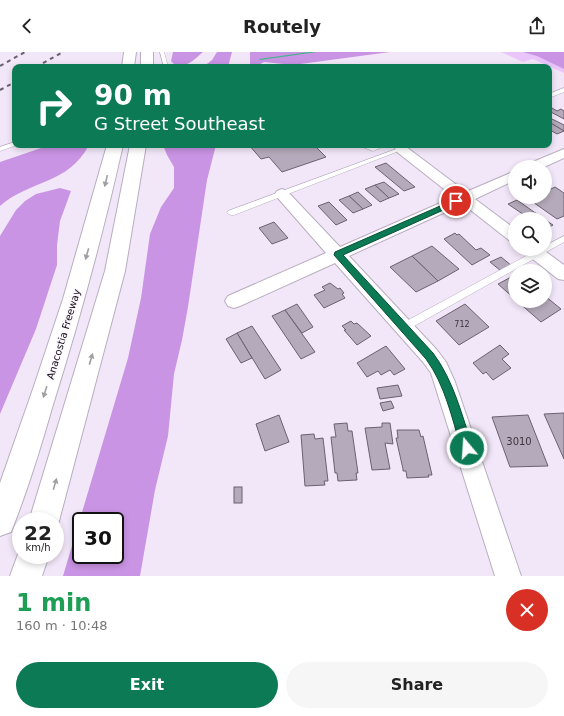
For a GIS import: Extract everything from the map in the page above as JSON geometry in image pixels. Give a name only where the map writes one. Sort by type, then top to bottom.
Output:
[{"type":"highway","points":[[128,64],[130,52]]},
{"type":"highway","points":[[147,52],[147,64]]},
{"type":"highway","name":"Anacostia Freeway","points":[[0,521],[16,480],[61,342],[98,217],[114,148]]},
{"type":"highway","points":[[47,512],[115,271],[137,148]]},
{"type":"highway","points":[[26,576],[30,564]]},
{"type":"street","points":[[552,146],[564,153]]},
{"type":"street","points":[[399,148],[508,231]]},
{"type":"street","points":[[548,160],[564,153]]},
{"type":"street","points":[[234,301],[508,178]]},
{"type":"street","points":[[282,194],[434,362],[445,382],[508,576]]},
{"type":"street","points":[[540,256],[564,274]]},
{"type":"lane","points":[[162,52],[165,64]]},
{"type":"lane","points":[[552,95],[564,90]]},
{"type":"lane","points":[[0,149],[12,145]]},
{"type":"lane","points":[[231,213],[396,148]]},
{"type":"lane","points":[[552,245],[564,240]]},
{"type":"lane","points":[[404,328],[528,256]]},
{"type":"shaded area","points":[[173,52],[203,52],[187,64],[174,64],[171,61]]},
{"type":"shaded area","points":[[217,52],[232,52],[229,64],[207,64],[212,60]]},
{"type":"shaded area","points":[[250,52],[390,52],[300,64],[264,62],[260,64],[250,64]]},
{"type":"shaded area","points":[[501,52],[564,52],[564,73],[552,68],[552,64],[544,64],[533,59],[523,62]]},
{"type":"shaded area","points":[[523,52],[564,52],[564,69],[537,56]]},
{"type":"shaded area","points":[[41,148],[87,148],[70,168],[48,181],[23,191],[0,206],[0,162]]},
{"type":"shaded area","points":[[164,148],[215,148],[207,180],[188,307],[174,374],[168,436],[155,490],[140,576],[63,576],[72,546],[72,564],[124,564],[124,512],[82,512],[128,358],[141,298],[150,234],[161,207],[174,188],[174,167]]},
{"type":"shaded area","points":[[60,188],[71,191],[60,221],[57,245],[57,265],[36,329],[0,414],[0,236],[16,210],[25,201],[36,194]]},
{"type":"building","points":[[552,108],[557,111],[561,109],[564,111],[564,119],[552,113]]},
{"type":"building","points":[[552,119],[564,125],[564,131],[552,124]]},
{"type":"building","points":[[552,124],[564,131],[557,134],[552,131]]},
{"type":"building","points":[[252,148],[317,148],[326,157],[282,172],[269,157],[261,159]]},
{"type":"building","points":[[386,163],[415,187],[404,191],[375,167]]},
{"type":"building","points":[[384,182],[399,194],[389,198],[375,185]]},
{"type":"building","points":[[375,185],[389,198],[380,202],[365,189]]},
{"type":"building","points":[[555,187],[564,193],[564,216],[557,219],[552,215],[552,212],[547,212],[536,204],[552,204],[552,188]]},
{"type":"building","points":[[358,192],[372,205],[363,209],[349,196]]},
{"type":"building","points":[[349,196],[363,209],[353,213],[339,200]]},
{"type":"building","points":[[329,202],[347,220],[336,225],[318,206]]},
{"type":"building","points":[[508,204],[523,204],[534,212],[520,212]]},
{"type":"building","points":[[274,222],[288,238],[272,244],[259,228]]},
{"type":"building","points":[[455,233],[457,235],[459,234],[476,250],[481,248],[490,255],[472,265],[444,239]]},
{"type":"building","points":[[432,246],[459,269],[438,281],[412,256]]},
{"type":"building","points":[[412,256],[438,281],[416,292],[390,267]]},
{"type":"building","points":[[501,257],[510,264],[508,264],[508,268],[501,271],[490,262]]},
{"type":"building","points":[[508,279],[508,293],[498,284]]},
{"type":"building","points":[[330,283],[338,289],[340,288],[344,293],[342,294],[345,298],[324,308],[314,295],[325,290],[322,287]]},
{"type":"building","points":[[552,302],[561,309],[541,322],[525,308],[552,308]]},
{"type":"building","points":[[297,304],[313,327],[302,333],[285,310]]},
{"type":"building","points":[[465,304],[489,327],[459,345],[436,321]]},
{"type":"building","points":[[285,310],[315,352],[301,359],[272,316]]},
{"type":"building","points":[[351,321],[354,324],[357,323],[371,336],[357,345],[342,326]]},
{"type":"building","points":[[252,326],[281,370],[265,379],[237,333]]},
{"type":"building","points":[[237,333],[252,358],[241,363],[226,339]]},
{"type":"building","points":[[500,345],[509,354],[502,359],[511,368],[493,380],[486,372],[483,374],[473,363]]},
{"type":"building","points":[[386,346],[405,369],[394,375],[390,370],[381,375],[378,371],[367,377],[357,363]]},
{"type":"building","points":[[398,385],[402,396],[380,399],[377,388]]},
{"type":"building","points":[[391,401],[394,408],[383,411],[380,403]]},
{"type":"building","points":[[564,413],[564,459],[544,414]]},
{"type":"building","points":[[279,415],[289,442],[265,451],[256,424]]},
{"type":"building","points":[[528,415],[548,466],[510,467],[492,417]]},
{"type":"building","points":[[347,423],[348,431],[352,431],[358,473],[356,473],[357,480],[338,481],[337,473],[335,473],[331,437],[336,437],[334,424]]},
{"type":"building","points":[[382,423],[390,423],[393,444],[385,443],[390,469],[372,470],[365,428],[382,427]]},
{"type":"building","points":[[397,430],[419,430],[421,437],[423,436],[432,475],[428,475],[429,477],[407,478],[406,471],[403,471],[396,438],[398,438]]},
{"type":"building","points":[[314,434],[315,439],[323,438],[328,481],[324,481],[325,485],[305,486],[301,435]]},
{"type":"building","points":[[234,487],[242,487],[242,503],[234,503]]},
{"type":"waterway","points":[[260,59],[316,52]]},
{"type":"railway","points":[[0,66],[25,52]]},
{"type":"railway","points":[[41,64],[63,52]]},
{"type":"railway","points":[[0,90],[12,84]]},
{"type":"route","points":[[456,201],[338,255],[430,356],[439,368],[467,448]]}]
